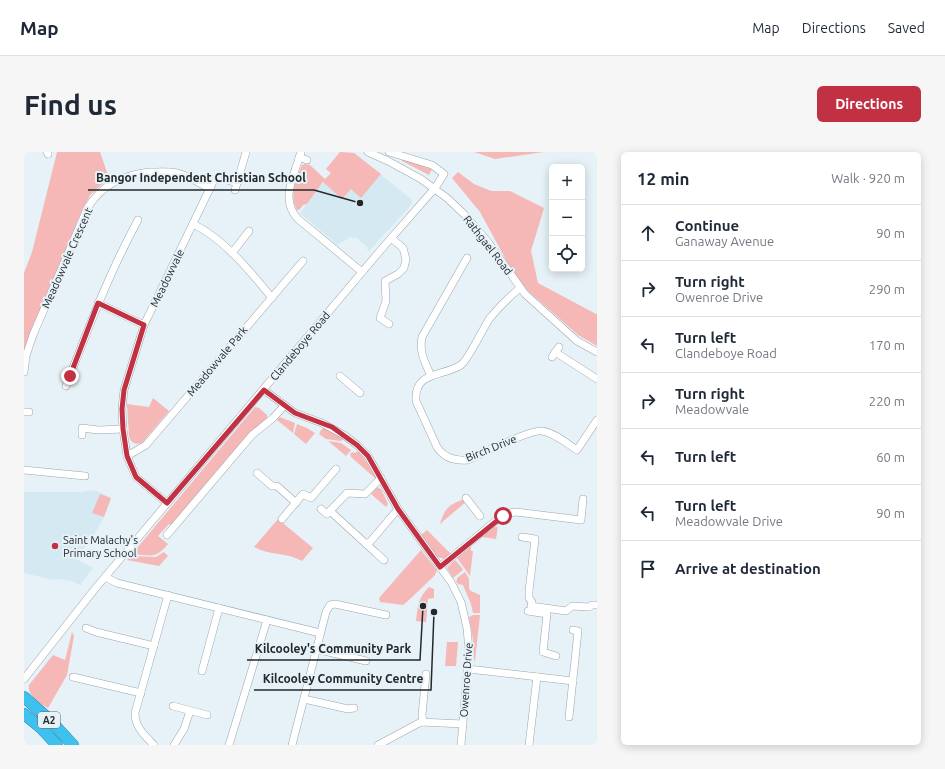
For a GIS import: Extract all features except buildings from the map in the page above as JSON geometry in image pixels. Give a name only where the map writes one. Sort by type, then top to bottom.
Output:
[{"type":"highway","name":"A2","points":[[24,697],[50,720],[73,745]]},
{"type":"highway","points":[[24,706],[64,745]]},
{"type":"highway","name":"A2","points":[[24,714],[40,727],[57,745]]},
{"type":"street","points":[[227,180],[236,186],[246,152]]},
{"type":"street","name":"Rathgael Road","points":[[368,152],[388,161],[435,188],[465,215],[488,242],[520,288],[576,341],[597,352]]},
{"type":"street","name":"Clandeboye Road","points":[[24,679],[105,577],[362,272],[435,188],[444,174],[432,165],[389,152]]},
{"type":"street","points":[[308,160],[300,155],[289,189],[288,196],[291,209],[298,219],[362,272]]},
{"type":"street","name":"Meadowvale Crescent","points":[[24,372],[26,356],[36,328],[88,207],[101,191],[112,182],[124,177],[162,172],[173,172],[184,175],[212,186]]},
{"type":"street","name":"Meadowvale","points":[[167,503],[136,477],[127,456],[122,409],[124,390],[144,325],[212,186]]},
{"type":"street","points":[[69,383],[98,303],[138,220]]},
{"type":"street","points":[[193,224],[232,253],[248,268],[272,298]]},
{"type":"street","points":[[232,253],[249,232]]},
{"type":"street","points":[[389,324],[380,318],[386,301],[385,281],[398,274],[404,268],[406,259],[406,247],[392,238]]},
{"type":"street","name":"Meadowvale Park","points":[[127,456],[146,445],[303,261]]},
{"type":"street","points":[[431,376],[421,352],[420,346],[422,337],[462,261]]},
{"type":"street","name":"Birch Drive","points":[[520,288],[508,298],[490,318],[461,364],[426,378],[418,385],[415,394],[416,401],[439,451],[447,457],[468,460],[539,430],[556,437],[577,450],[597,420]]},
{"type":"street","points":[[98,303],[144,325]]},
{"type":"street","points":[[555,352],[597,379]]},
{"type":"street","points":[[340,376],[360,394]]},
{"type":"street","name":"Owenroe Drive","points":[[264,390],[295,413],[332,427],[348,438],[368,456],[398,509],[450,582],[461,602],[469,639],[468,669],[461,745]]},
{"type":"street","points":[[167,535],[252,435],[273,418],[284,406]]},
{"type":"street","points":[[82,435],[82,428],[98,430],[123,429]]},
{"type":"street","points":[[282,519],[303,494],[311,498],[336,468]]},
{"type":"street","points":[[24,470],[84,476]]},
{"type":"street","points":[[257,475],[272,486],[277,486],[296,503]]},
{"type":"street","points":[[321,509],[327,514],[347,493],[366,494],[381,478]]},
{"type":"street","points":[[466,498],[480,516]]},
{"type":"street","points":[[440,567],[498,519],[508,513],[516,512],[581,520],[583,500]]},
{"type":"street","points":[[366,544],[370,542],[398,509]]},
{"type":"street","points":[[330,511],[384,560]]},
{"type":"street","points":[[522,538],[535,539],[529,591],[529,598],[532,602],[531,606],[566,611],[572,606],[589,607],[596,605]]},
{"type":"street","points":[[105,577],[117,583],[320,633]]},
{"type":"street","points":[[154,745],[137,726],[135,718],[168,595]]},
{"type":"street","points":[[292,745],[320,633],[326,612],[330,605],[335,604],[386,616]]},
{"type":"street","points":[[202,671],[219,608]]},
{"type":"street","points":[[528,611],[547,614],[541,652],[556,656]]},
{"type":"street","points":[[230,745],[266,620]]},
{"type":"street","points":[[86,628],[96,632],[154,646]]},
{"type":"street","points":[[569,717],[578,631],[573,630]]},
{"type":"street","points":[[316,649],[366,661]]},
{"type":"street","points":[[468,669],[573,681]]},
{"type":"street","points":[[423,722],[422,715],[426,674]]},
{"type":"street","points":[[73,677],[141,693]]},
{"type":"street","points":[[529,745],[537,677]]},
{"type":"street","points":[[304,699],[348,709],[354,708]]},
{"type":"street","points":[[173,706],[207,715]]},
{"type":"street","points":[[174,745],[184,729],[190,711]]},
{"type":"street","points":[[378,745],[416,724],[423,722],[463,724]]},
{"type":"shaded area","points":[[57,152],[100,152],[109,178],[90,195],[81,213],[25,347],[24,353],[24,273],[32,252]]},
{"type":"shaded area","points":[[340,152],[354,153],[411,199],[412,202],[412,204],[368,252],[367,247],[357,238],[351,237],[337,245],[300,213],[331,173],[326,169]]},
{"type":"shaded area","points":[[340,152],[354,153],[381,174],[361,198],[351,189],[342,199],[323,182],[307,204],[303,205],[299,210],[297,210],[293,193],[302,165],[310,165],[325,179],[331,173],[326,169]]},
{"type":"shaded area","points":[[474,152],[544,152],[495,159]]},
{"type":"shaded area","points":[[402,159],[432,169],[429,175],[402,161]]},
{"type":"shaded area","points":[[458,172],[474,184],[491,191],[510,191],[544,208],[531,251],[538,283],[596,314],[597,313],[597,346],[578,335],[518,282],[480,212],[452,178]]},
{"type":"shaded area","points":[[153,398],[169,411],[142,443],[134,443],[129,436],[127,404],[149,407]]},
{"type":"shaded area","points":[[255,407],[259,408],[267,415],[267,419],[254,429],[172,526],[169,524],[158,536],[168,544],[156,554],[132,554]]},
{"type":"shaded area","points":[[280,417],[295,423],[293,433],[277,420]]},
{"type":"shaded area","points":[[297,424],[315,433],[306,444],[294,434]]},
{"type":"shaded area","points":[[324,427],[344,438],[341,441],[326,439],[319,434]]},
{"type":"shaded area","points":[[328,441],[341,443],[351,450],[346,456]]},
{"type":"shaded area","points":[[359,451],[376,476],[376,479],[351,457],[350,454],[352,452],[354,453]]},
{"type":"shaded area","points":[[377,487],[381,489],[388,504],[386,507],[371,494]]},
{"type":"shaded area","name":"Saint Malachy's Primary School","points":[[95,490],[111,498],[104,517],[96,532],[76,559],[93,568],[80,585],[72,581],[57,579],[53,580],[24,573],[24,492],[81,492]]},
{"type":"shaded area","points":[[100,494],[111,498],[104,517],[92,513]]},
{"type":"shaded area","points":[[465,499],[467,501],[440,524],[443,514],[451,505]]},
{"type":"shaded area","points":[[278,519],[313,548],[302,561],[290,556],[266,552],[254,547]]},
{"type":"shaded area","points":[[495,527],[498,527],[496,539],[482,537]]},
{"type":"shaded area","points":[[427,530],[451,554],[445,559],[437,557],[421,535]]},
{"type":"shaded area","points":[[471,547],[471,551],[473,551],[470,576],[457,558]]},
{"type":"shaded area","points":[[421,550],[437,570],[435,575],[403,605],[380,602],[379,598]]},
{"type":"shaded area","points":[[164,552],[168,556],[159,566],[127,560],[131,556],[156,557]]},
{"type":"shaded area","points":[[455,560],[463,570],[453,578],[447,568]]},
{"type":"shaded area","points":[[465,572],[469,579],[469,589],[480,595],[480,613],[473,613],[463,585],[458,584],[456,581],[457,578]]},
{"type":"shaded area","points":[[429,587],[434,589],[434,598],[428,599],[426,622],[416,621],[421,599]]},
{"type":"shaded area","points":[[473,615],[480,615],[475,661],[469,617]]},
{"type":"shaded area","points":[[72,632],[74,636],[67,675],[48,708],[32,695],[29,685],[53,655],[65,660]]},
{"type":"shaded area","points":[[447,642],[458,642],[456,666],[445,666]]},
{"type":"place","name":"Bangor Independent Christian School","points":[[360,203]]},
{"type":"place","name":"Saint Malachy's Primary School","points":[[55,546]]},
{"type":"place","name":"Kilcooley's Community Park","points":[[423,606]]},
{"type":"place","name":"Kilcooley Community Centre","points":[[434,612]]},
{"type":"route","points":[[70,376],[98,303],[144,325],[124,390],[122,409],[123,429],[127,456],[136,477],[167,503],[264,390],[295,413],[332,427],[357,445],[368,456],[398,509],[440,567],[503,516]]}]
